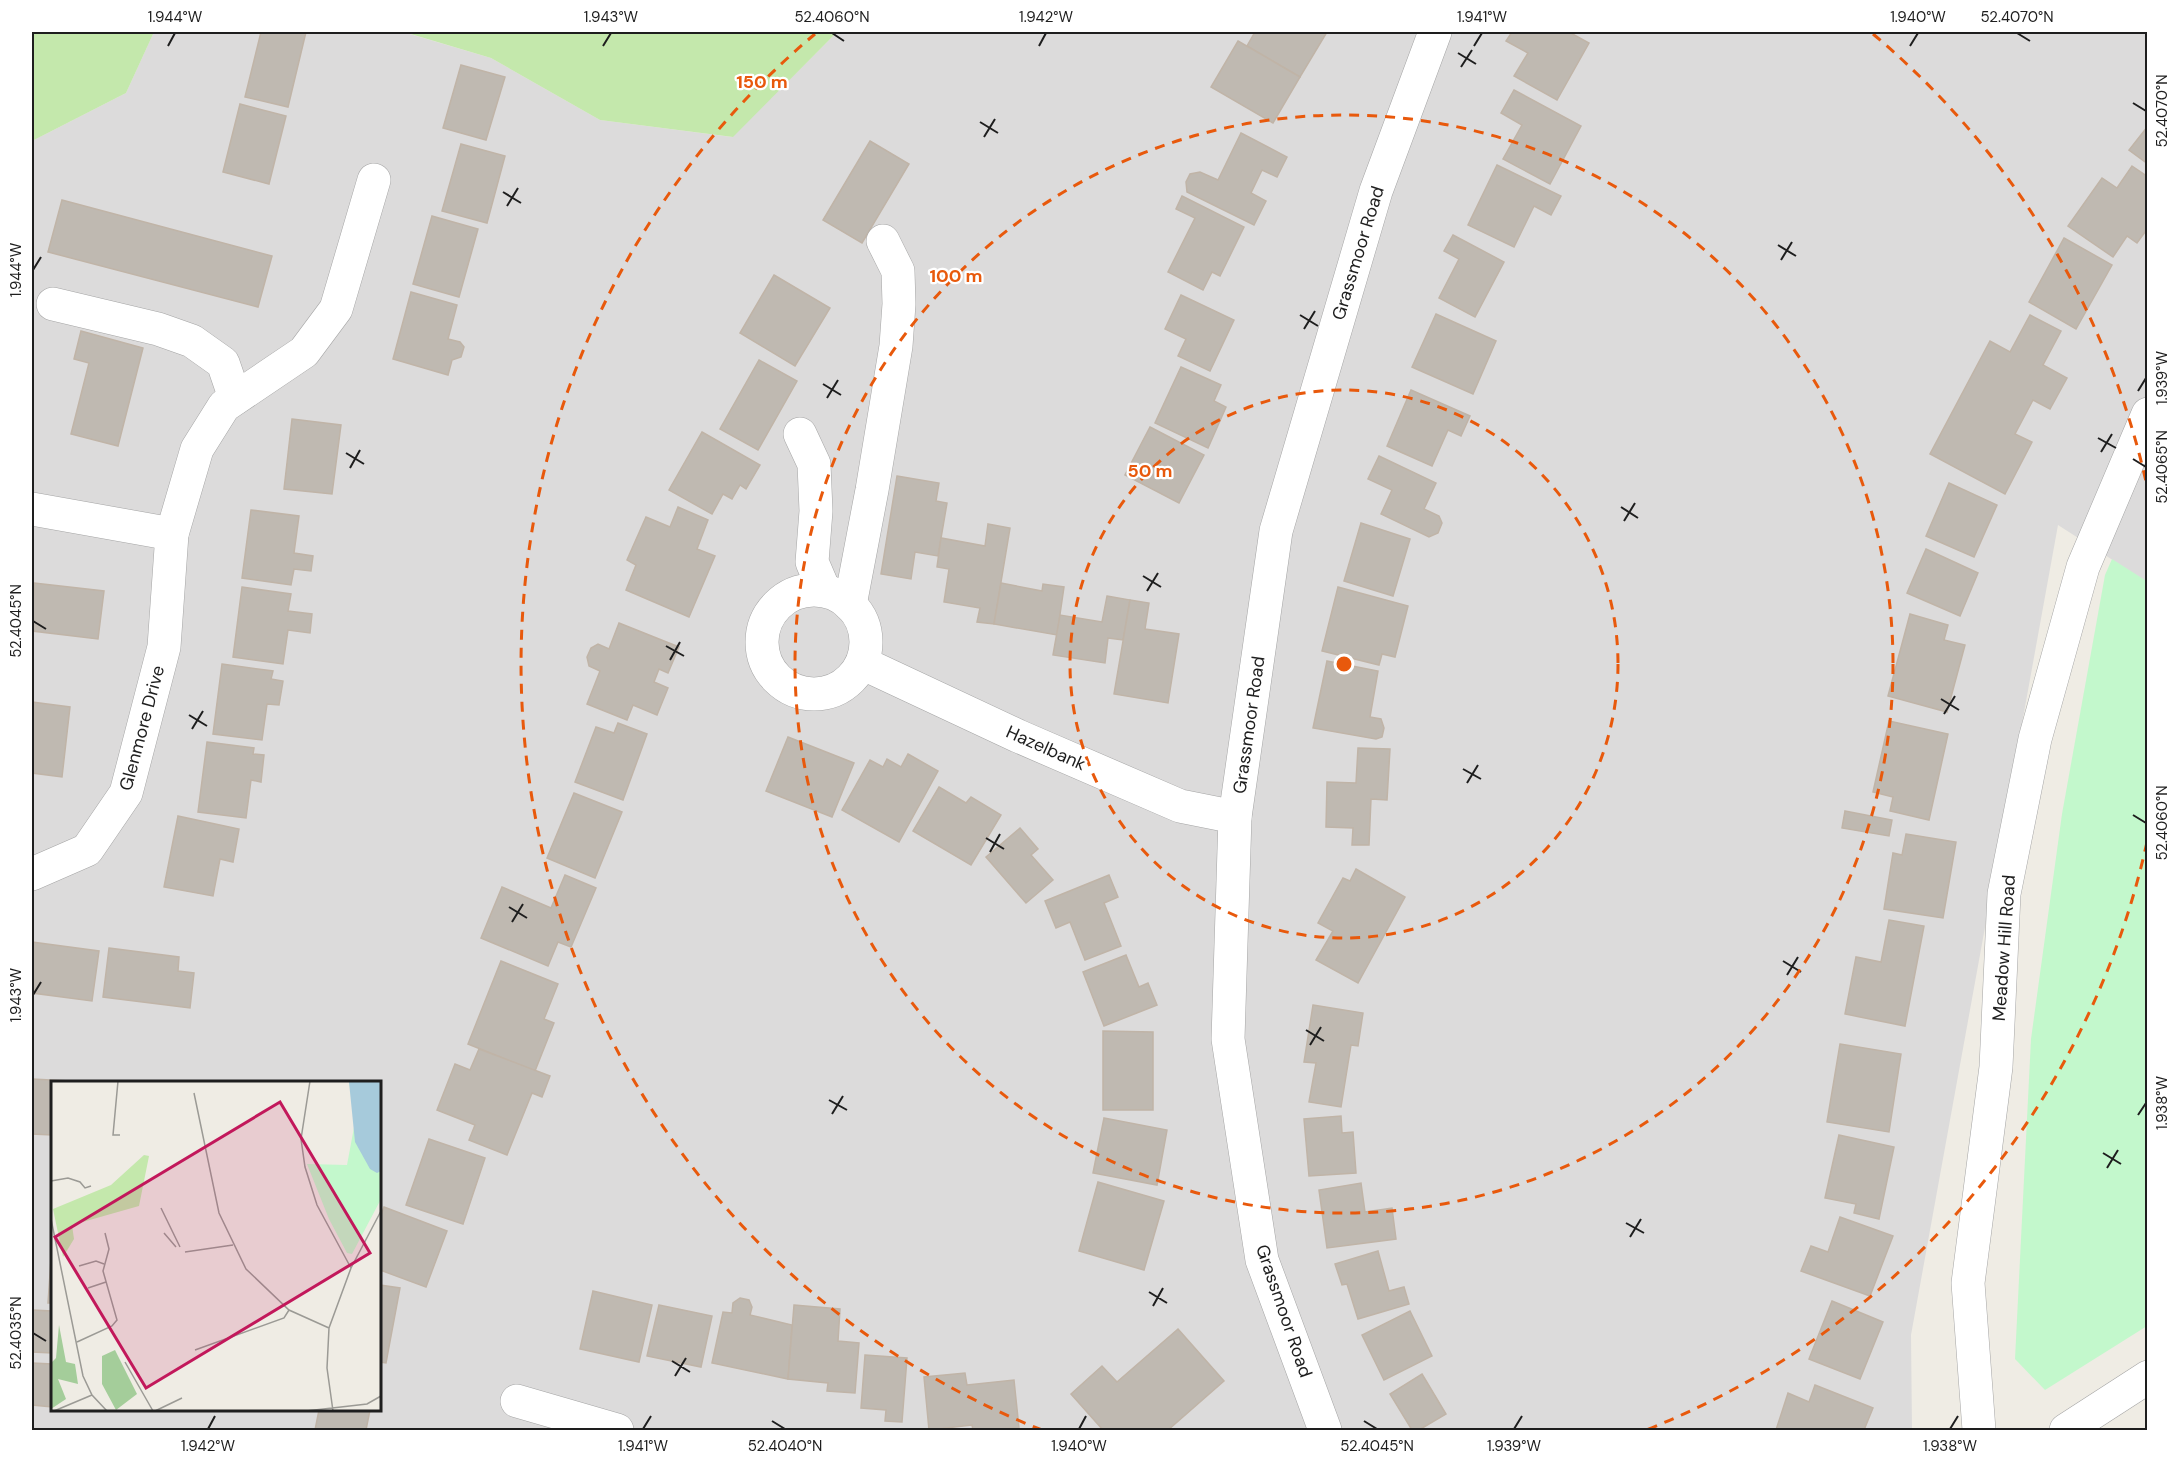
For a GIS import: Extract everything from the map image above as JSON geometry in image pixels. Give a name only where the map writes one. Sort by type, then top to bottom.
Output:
[{"type":"street","name":"Grassmoor Road","points":[[1325,1431],[1262,1260],[1228,1040],[1235,817],[1276,531],[1376,191],[1435,32]]},
{"type":"street","name":"Glenmore Drive","points":[[32,874],[87,850],[126,793],[164,646],[172,534],[197,449],[224,406],[304,352],[336,309],[374,180]]},
{"type":"street","points":[[837,597],[872,490],[896,346],[899,304],[898,271],[883,241]]},
{"type":"street","points":[[52,304],[158,329],[192,341],[223,363],[236,398]]},
{"type":"street","name":"Meadow Hill Road","points":[[1979,1431],[1968,1282],[1996,1067],[2004,894],[2036,739],[2083,567],[2148,414]]},
{"type":"street","points":[[800,434],[814,464],[816,511],[812,562],[837,597],[856,610],[866,633],[866,653],[858,672],[844,686],[828,693],[806,694],[786,687],[774,676],[764,661],[761,638],[766,618],[780,602],[804,590],[837,597]]},
{"type":"street","points":[[32,509],[172,534]]},
{"type":"street","name":"Hazelbank","points":[[861,663],[1180,806],[1235,817]]},
{"type":"street","points":[[2066,1431],[2148,1377]]},
{"type":"street","points":[[517,1401],[617,1431]]},
{"type":"shaded area","points":[[154,32],[403,32],[491,58],[600,120],[732,137],[837,32],[2147,32],[2147,582],[2058,525],[1911,1335],[1912,1430],[32,1430],[32,141],[126,93]]},
{"type":"green space","points":[[32,32],[154,32],[126,93],[32,141]]},
{"type":"green space","points":[[404,32],[837,32],[733,137],[600,120],[491,58]]},
{"type":"green space","points":[[2112,559],[2148,582],[2147,1326],[2045,1390],[2015,1359],[2031,1039],[2062,814],[2105,575]]},
{"type":"building","points":[[261,32],[306,32],[288,107],[245,97]]},
{"type":"building","points":[[1255,32],[1327,32],[1300,77],[1247,46]]},
{"type":"building","points":[[1512,32],[1569,32],[1589,43],[1557,100],[1514,76],[1528,53],[1506,41]]},
{"type":"building","points":[[1238,41],[1300,77],[1273,123],[1211,87]]},
{"type":"building","points":[[461,65],[505,77],[486,140],[443,128]]},
{"type":"building","points":[[1514,90],[1581,126],[1550,184],[1503,159],[1522,125],[1501,113]]},
{"type":"building","points":[[240,104],[286,116],[269,184],[223,172]]},
{"type":"building","points":[[2148,126],[2148,164],[2129,150]]},
{"type":"building","points":[[1241,133],[1287,157],[1277,177],[1262,170],[1251,193],[1266,201],[1254,225],[1187,192],[1186,182],[1190,174],[1200,172],[1218,180]]},
{"type":"building","points":[[870,141],[909,164],[862,243],[823,220]]},
{"type":"building","points":[[461,144],[505,156],[487,223],[442,211]]},
{"type":"building","points":[[1497,165],[1561,196],[1551,215],[1534,206],[1514,247],[1468,225]]},
{"type":"building","points":[[2132,166],[2148,177],[2148,213],[2146,216],[2148,217],[2148,228],[2137,243],[2127,236],[2113,257],[2068,226],[2102,178],[2117,188]]},
{"type":"building","points":[[1182,196],[1244,227],[1220,276],[1212,272],[1203,290],[1168,272],[1195,218],[1176,209]]},
{"type":"building","points":[[62,200],[272,256],[258,307],[48,252]]},
{"type":"building","points":[[432,216],[478,229],[459,297],[413,284]]},
{"type":"building","points":[[1453,235],[1504,262],[1475,317],[1439,298],[1459,259],[1444,251]]},
{"type":"building","points":[[2064,238],[2112,265],[2076,329],[2029,302]]},
{"type":"building","points":[[774,275],[830,308],[795,366],[740,333]]},
{"type":"building","points":[[411,292],[457,305],[448,339],[460,342],[464,347],[461,357],[452,360],[448,375],[393,359]]},
{"type":"building","points":[[1181,295],[1234,320],[1210,371],[1178,356],[1186,339],[1165,329]]},
{"type":"building","points":[[1436,314],[1496,341],[1473,394],[1412,367]]},
{"type":"building","points":[[2030,315],[2061,331],[2043,365],[2067,378],[2050,409],[2033,400],[2015,434],[2032,442],[2005,494],[1930,454],[1990,341],[2010,352]]},
{"type":"building","points":[[81,331],[143,348],[118,446],[71,434],[89,363],[74,359]]},
{"type":"building","points":[[759,360],[797,381],[758,450],[720,429]]},
{"type":"building","points":[[1181,367],[1221,385],[1214,401],[1226,407],[1208,448],[1155,423]]},
{"type":"building","points":[[1411,390],[1470,416],[1461,436],[1448,430],[1432,466],[1387,446]]},
{"type":"building","points":[[292,419],[341,425],[332,494],[284,489]]},
{"type":"building","points":[[1150,427],[1204,455],[1179,503],[1125,475]]},
{"type":"building","points":[[702,432],[760,465],[746,489],[740,485],[732,499],[723,494],[712,514],[669,490]]},
{"type":"building","points":[[1379,456],[1436,483],[1424,509],[1439,516],[1442,523],[1438,533],[1429,537],[1381,514],[1392,490],[1368,479]]},
{"type":"building","points":[[897,476],[939,483],[936,501],[947,503],[938,556],[915,552],[911,579],[881,574]]},
{"type":"building","points":[[1949,483],[1997,505],[1974,557],[1926,536]]},
{"type":"building","points":[[678,507],[708,520],[697,549],[715,556],[689,617],[626,590],[636,565],[627,560],[646,517],[670,527]]},
{"type":"building","points":[[251,510],[299,516],[294,553],[313,556],[311,571],[294,569],[291,585],[242,578]]},
{"type":"building","points":[[1361,523],[1410,539],[1393,596],[1344,581]]},
{"type":"building","points":[[988,524],[1010,528],[994,624],[977,622],[980,608],[944,602],[949,569],[937,567],[941,538],[985,546]]},
{"type":"building","points":[[1926,549],[1978,573],[1960,616],[1907,593]]},
{"type":"building","points":[[34,583],[104,591],[98,639],[32,631]]},
{"type":"building","points":[[1001,583],[1042,591],[1043,584],[1064,587],[1057,635],[994,624]]},
{"type":"building","points":[[242,587],[291,594],[288,611],[312,614],[310,633],[288,630],[283,664],[233,657]]},
{"type":"building","points":[[1338,587],[1408,606],[1395,657],[1382,654],[1379,665],[1322,651]]},
{"type":"building","points":[[1107,596],[1130,600],[1123,640],[1108,638],[1105,663],[1053,655],[1060,615],[1102,622]]},
{"type":"building","points":[[1130,600],[1149,603],[1145,629],[1179,634],[1168,703],[1114,694]]},
{"type":"building","points":[[1910,614],[1948,625],[1944,640],[1965,645],[1947,712],[1888,696]]},
{"type":"building","points":[[619,623],[679,647],[668,673],[659,669],[654,682],[668,688],[657,715],[633,705],[627,720],[587,704],[600,671],[589,666],[587,657],[591,648],[598,644],[609,649]]},
{"type":"building","points":[[1327,661],[1378,671],[1370,717],[1381,719],[1384,728],[1382,737],[1376,739],[1313,728]]},
{"type":"building","points":[[222,664],[273,671],[271,679],[283,681],[279,705],[267,704],[262,740],[213,734]]},
{"type":"building","points":[[32,702],[70,707],[62,777],[32,773]]},
{"type":"building","points":[[1889,721],[1948,734],[1929,820],[1890,811],[1893,797],[1873,792]]},
{"type":"building","points":[[618,723],[647,734],[623,800],[575,782],[596,727],[614,733]]},
{"type":"building","points":[[788,737],[854,763],[832,817],[766,791]]},
{"type":"building","points":[[207,742],[254,748],[253,754],[264,755],[261,782],[251,780],[246,818],[198,812]]},
{"type":"building","points":[[1358,748],[1390,749],[1387,800],[1371,799],[1369,845],[1352,845],[1353,828],[1326,827],[1327,782],[1356,783]]},
{"type":"building","points":[[908,754],[938,771],[899,842],[842,810],[870,760],[883,767],[887,759],[901,767]]},
{"type":"building","points":[[939,787],[966,803],[971,797],[1001,815],[971,865],[913,831]]},
{"type":"building","points":[[574,793],[622,812],[595,878],[547,858]]},
{"type":"building","points":[[1845,811],[1892,820],[1889,836],[1842,828]]},
{"type":"building","points":[[178,816],[239,829],[233,862],[220,859],[213,896],[164,887]]},
{"type":"building","points":[[1020,828],[1038,849],[1031,855],[1053,880],[1026,903],[986,857]]},
{"type":"building","points":[[1906,834],[1956,842],[1943,918],[1884,909],[1893,853],[1902,855]]},
{"type":"building","points":[[1356,869],[1405,897],[1358,983],[1316,960],[1333,931],[1318,923],[1343,878],[1350,881]]},
{"type":"building","points":[[565,875],[596,888],[571,947],[558,942],[548,966],[481,938],[502,887],[551,908]]},
{"type":"building","points":[[1109,875],[1118,897],[1104,903],[1121,946],[1085,960],[1070,922],[1056,928],[1045,901]]},
{"type":"building","points":[[1889,920],[1924,926],[1905,1026],[1845,1014],[1856,957],[1881,962]]},
{"type":"building","points":[[32,942],[99,951],[92,1001],[32,993]]},
{"type":"building","points":[[109,948],[179,957],[178,971],[194,973],[190,1008],[103,997]]},
{"type":"building","points":[[1126,955],[1139,987],[1148,983],[1157,1005],[1104,1026],[1083,972]]},
{"type":"building","points":[[501,961],[558,984],[544,1019],[554,1023],[535,1071],[468,1044]]},
{"type":"building","points":[[1313,1005],[1363,1013],[1358,1046],[1351,1045],[1341,1107],[1309,1102],[1316,1063],[1304,1062]]},
{"type":"building","points":[[1103,1031],[1153,1032],[1153,1110],[1103,1110]]},
{"type":"building","points":[[1840,1044],[1901,1054],[1889,1132],[1827,1122]]},
{"type":"building","points":[[479,1049],[550,1076],[542,1097],[532,1093],[507,1155],[469,1140],[475,1125],[437,1110],[455,1064],[470,1070]]},
{"type":"building","points":[[32,1079],[70,1081],[51,1081],[51,1135],[32,1134]]},
{"type":"building","points":[[1341,1116],[1342,1133],[1353,1132],[1356,1173],[1309,1176],[1304,1119]]},
{"type":"building","points":[[1104,1118],[1167,1130],[1157,1185],[1093,1173]]},
{"type":"building","points":[[1839,1135],[1894,1147],[1879,1219],[1854,1213],[1856,1204],[1825,1198]]},
{"type":"building","points":[[429,1139],[485,1158],[463,1224],[406,1205]]},
{"type":"building","points":[[1098,1182],[1164,1201],[1144,1270],[1079,1251]]},
{"type":"building","points":[[1361,1183],[1365,1212],[1392,1208],[1396,1239],[1327,1248],[1319,1190]]},
{"type":"building","points":[[384,1207],[447,1231],[426,1287],[381,1270],[381,1215]]},
{"type":"building","points":[[1840,1217],[1893,1236],[1870,1296],[1801,1271],[1811,1246],[1828,1252]]},
{"type":"building","points":[[1378,1251],[1389,1291],[1404,1287],[1409,1304],[1358,1319],[1347,1284],[1342,1285],[1335,1264]]},
{"type":"building","points":[[51,1260],[51,1303],[48,1303]]},
{"type":"building","points":[[381,1285],[400,1288],[386,1363],[381,1362]]},
{"type":"building","points":[[593,1291],[652,1305],[639,1362],[580,1349]]},
{"type":"building","points":[[740,1298],[749,1300],[752,1307],[750,1315],[792,1325],[788,1379],[712,1363],[723,1312],[732,1313],[733,1303]]},
{"type":"building","points":[[1832,1301],[1883,1322],[1860,1379],[1809,1359]]},
{"type":"building","points":[[659,1305],[712,1316],[701,1367],[647,1356]]},
{"type":"building","points":[[794,1305],[840,1309],[838,1341],[859,1343],[855,1393],[827,1391],[828,1383],[788,1379]]},
{"type":"building","points":[[32,1310],[51,1311],[51,1353],[32,1352]]},
{"type":"building","points":[[1410,1311],[1432,1356],[1384,1380],[1362,1335]]},
{"type":"building","points":[[1178,1329],[1224,1381],[1168,1430],[1103,1430],[1071,1394],[1102,1366],[1117,1382]]},
{"type":"building","points":[[865,1355],[907,1358],[902,1422],[885,1421],[886,1410],[861,1408]]},
{"type":"building","points":[[32,1363],[51,1364],[51,1407],[32,1405]]},
{"type":"building","points":[[965,1373],[967,1385],[1014,1380],[1019,1428],[973,1430],[972,1425],[929,1430],[924,1377]]},
{"type":"building","points":[[1422,1374],[1446,1414],[1419,1430],[1412,1430],[1390,1394]]},
{"type":"building","points":[[1815,1385],[1873,1408],[1864,1430],[1776,1430],[1788,1393],[1809,1402]]},
{"type":"building","points":[[319,1411],[370,1411],[366,1430],[315,1430]]}]
